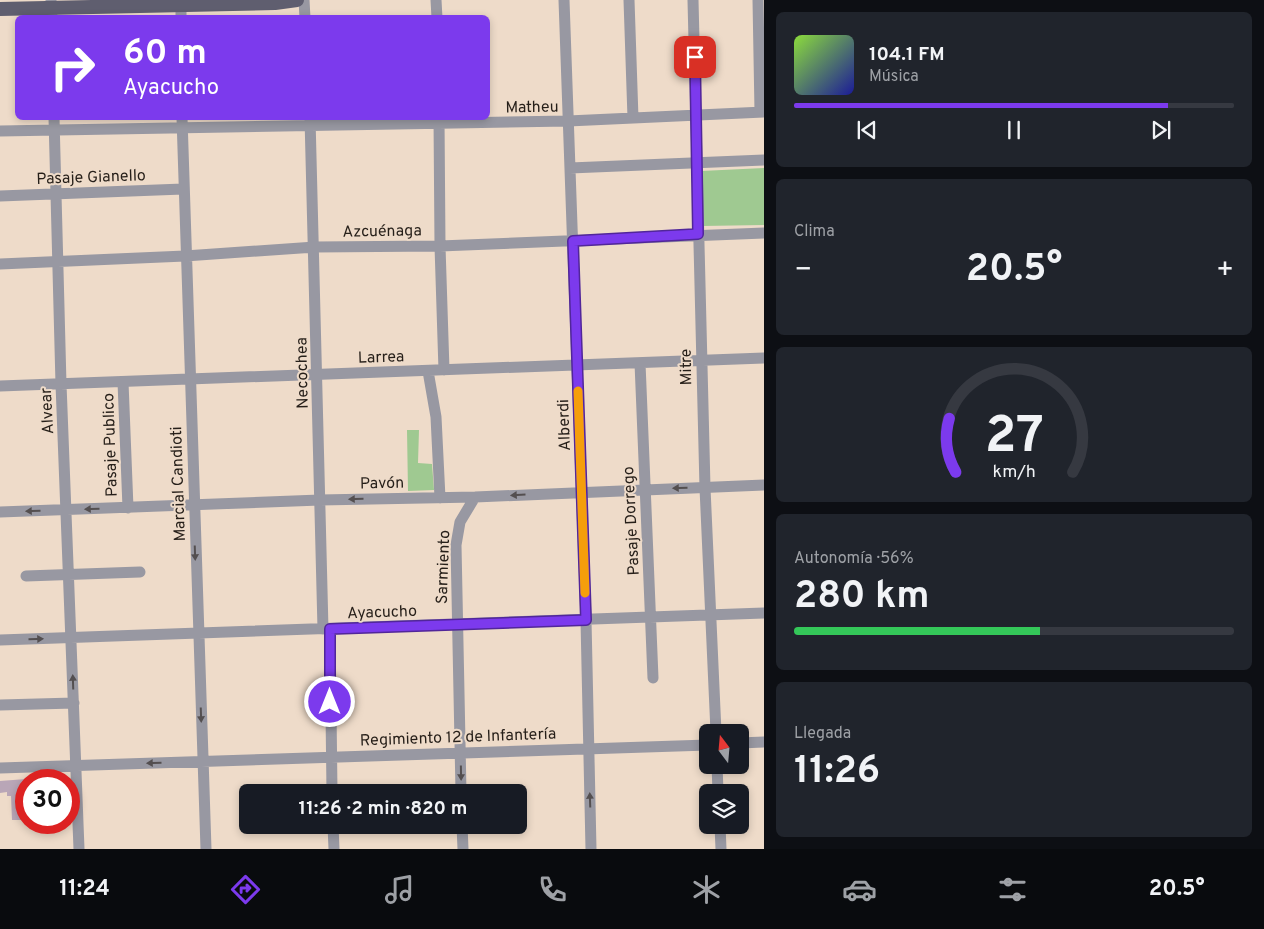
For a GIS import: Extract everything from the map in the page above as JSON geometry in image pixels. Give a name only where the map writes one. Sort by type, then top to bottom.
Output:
[{"type":"main road","points":[[0,9],[181,8],[297,0]]},
{"type":"street","points":[[304,0],[305,15]]},
{"type":"street","points":[[436,0],[437,15]]},
{"type":"street","name":"Alberdi","points":[[564,0],[582,492],[591,849]]},
{"type":"street","points":[[629,0],[633,118]]},
{"type":"street","name":"Mitre","points":[[693,0],[705,488],[716,724]]},
{"type":"street","points":[[758,0],[762,112]]},
{"type":"street","name":"Matheu","points":[[0,131],[182,123],[439,120],[568,121],[762,112]]},
{"type":"street","name":"Alvear","points":[[54,120],[61,384],[79,849]]},
{"type":"street","points":[[439,120],[440,246],[444,370]]},
{"type":"street","name":"Necochea","points":[[310,122],[315,247],[320,500],[327,629],[332,784]]},
{"type":"street","name":"Marcial Candioti","points":[[182,123],[206,849]]},
{"type":"street","points":[[570,168],[764,160]]},
{"type":"street","name":"Pasaje Gianello","points":[[0,196],[183,189]]},
{"type":"street","name":"Azcuénaga","points":[[0,264],[185,256],[315,247],[440,246],[764,232]]},
{"type":"street","name":"Larrea","points":[[0,386],[764,358]]},
{"type":"street","name":"Pasaje Dorrego","points":[[640,363],[653,678]]},
{"type":"street","points":[[428,371],[436,417],[440,498]]},
{"type":"street","name":"Pasaje Publico","points":[[124,382],[128,508]]},
{"type":"street","name":"Pavón","points":[[0,512],[320,500],[475,497],[764,485]]},
{"type":"street","name":"Sarmiento","points":[[461,784],[457,534],[460,522],[475,497]]},
{"type":"street","points":[[26,576],[140,572]]},
{"type":"street","name":"Ayacucho","points":[[0,640],[764,613]]},
{"type":"street","points":[[0,705],[74,703]]},
{"type":"street","points":[[749,743],[764,742]]},
{"type":"street","name":"Regimiento 12 de Infantería","points":[[0,768],[699,744]]},
{"type":"street","points":[[333,834],[334,849]]},
{"type":"street","points":[[462,834],[462,849]]},
{"type":"street","points":[[720,834],[720,849]]},
{"type":"green space","points":[[764,168],[764,225],[702,226],[701,171]]},
{"type":"green space","points":[[407,430],[419,430],[418,463],[432,464],[434,490],[408,491]]},
{"type":"building","points":[[15,780],[15,820],[12,820],[11,796],[7,796],[7,792],[0,793],[0,781]]},
{"type":"slow traffic","points":[[578,391],[585,593]]},
{"type":"route","points":[[330,702],[330,629],[586,620],[573,241],[698,234],[695,57]]}]
